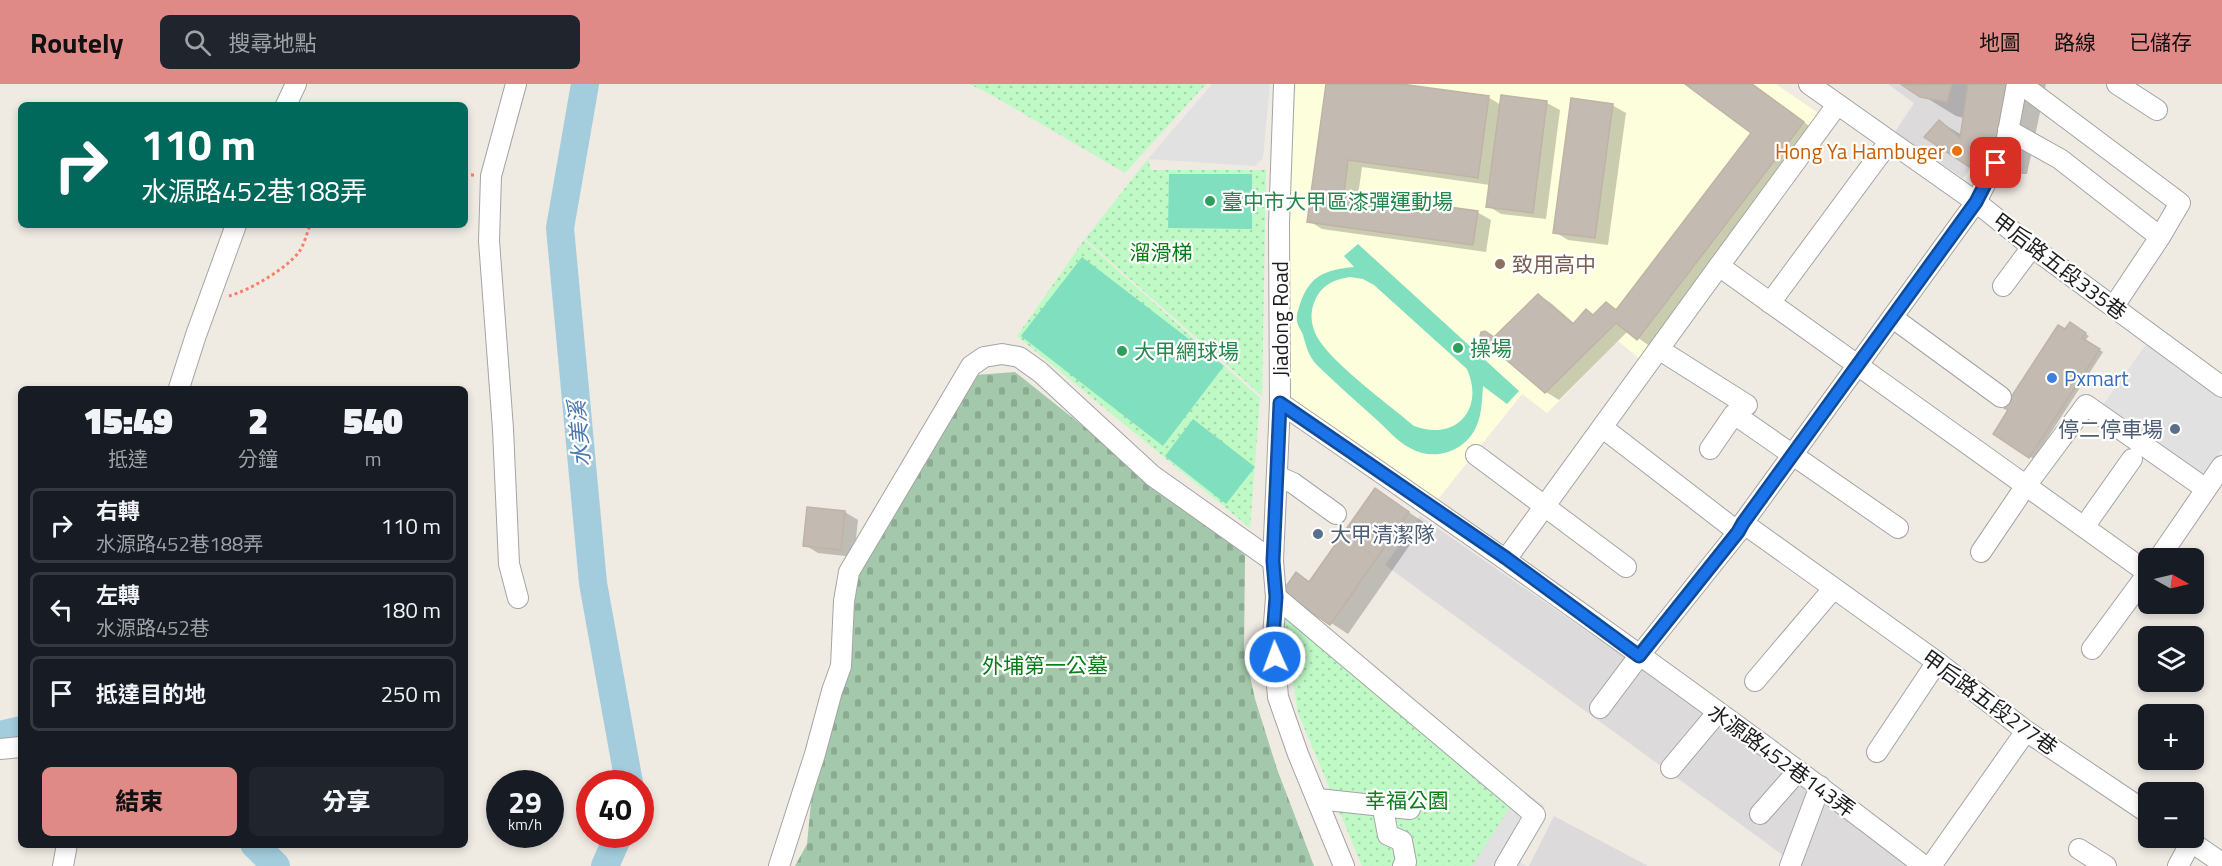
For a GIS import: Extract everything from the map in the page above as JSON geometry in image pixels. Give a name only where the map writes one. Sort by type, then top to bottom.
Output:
[{"type":"street","points":[[287,102],[296,84]]},
{"type":"street","points":[[516,84],[491,176],[489,242],[509,564],[518,598]]},
{"type":"street","name":"Jiadong Road","points":[[1284,84],[1279,224],[1280,403],[1273,561],[1276,597],[1273,637],[1278,697],[1298,754],[1344,866]]},
{"type":"street","name":"甲后路五段335巷","points":[[1809,84],[1976,202],[2032,247],[2222,387]]},
{"type":"street","points":[[1600,708],[1741,528],[1976,202],[2006,143],[2019,84],[2180,203],[2114,306]]},
{"type":"street","points":[[2117,84],[2157,110]]},
{"type":"street","points":[[1506,558],[1837,105]]},
{"type":"street","points":[[2008,130],[2060,159],[2160,237]]},
{"type":"street","points":[[1770,303],[1889,142]]},
{"type":"street","points":[[180,386],[235,228]]},
{"type":"street","points":[[2003,286],[2032,247]]},
{"type":"street","points":[[1719,266],[2138,566]]},
{"type":"street","points":[[1893,318],[2001,397]]},
{"type":"street","points":[[1660,350],[1748,405]]},
{"type":"street","points":[[779,866],[841,666],[844,602],[849,572],[971,366],[984,357],[1002,354],[1019,357],[1040,372],[1153,476],[1273,561]]},
{"type":"street","name":"水源路452巷143弄","points":[[1280,403],[1506,558],[1820,786],[1924,866]]},
{"type":"street","points":[[1981,552],[2025,487],[2086,405],[2206,489]]},
{"type":"street","points":[[1710,449],[1734,414],[1898,528]]},
{"type":"street","name":"甲后路五段277巷","points":[[1603,428],[1741,528],[1937,662],[2026,731],[2138,806]]},
{"type":"street","points":[[1476,455],[1626,567]]},
{"type":"street","points":[[2084,527],[2132,459]]},
{"type":"street","points":[[2166,548],[2222,466]]},
{"type":"street","points":[[1277,476],[1293,483],[1336,514]]},
{"type":"street","points":[[2092,650],[2138,587]]},
{"type":"street","points":[[1755,681],[1833,589]]},
{"type":"street","points":[[1276,597],[1535,815],[1505,866]]},
{"type":"street","points":[[1877,752],[1937,662]]},
{"type":"street","points":[[1671,768],[1717,712]]},
{"type":"street","points":[[1931,866],[2026,731]]},
{"type":"street","points":[[0,749],[18,747]]},
{"type":"street","points":[[1760,814],[1798,771]]},
{"type":"street","points":[[1790,866],[1820,786]]},
{"type":"street","points":[[1318,799],[1410,808]]},
{"type":"street","points":[[1382,804],[1388,835],[1402,841],[1406,862],[1403,866]]},
{"type":"street","points":[[63,866],[66,848]]},
{"type":"street","points":[[2178,866],[2185,848]]},
{"type":"street","points":[[2200,848],[2222,863]]},
{"type":"street","points":[[2079,849],[2106,866]]},
{"type":"path","points":[[208,302],[238,294],[276,272],[299,252],[309,228]]},
{"type":"shaded area","points":[[1212,84],[1270,84],[1263,158],[1255,166],[1148,159]]},
{"type":"shaded area","name":"致用高中","points":[[1296,84],[1776,84],[1824,117],[1639,358],[1618,341],[1547,413],[1522,394],[1435,503],[1290,399],[1289,188]]},
{"type":"shaded area","points":[[1888,84],[2002,84],[1989,144],[1963,178],[1895,132],[1914,103]]},
{"type":"shaded area","name":"停二停車場","points":[[2147,343],[2222,397],[2222,449],[2200,480],[2100,409]]},
{"type":"shaded area","points":[[1420,516],[1627,659],[1914,866],[1798,866],[1385,565]]},
{"type":"shaded area","points":[[1521,790],[1545,806],[1513,857],[1526,866],[1472,866]]},
{"type":"shaded area","points":[[1554,816],[1648,866],[1529,866]]},
{"type":"green space","points":[[969,84],[1206,84],[1125,173]]},
{"type":"green space","name":"溜滑梯","points":[[1148,159],[1151,170],[1266,170],[1262,396],[1085,239]]},
{"type":"green space","name":"臺中市大甲區漆彈運動場","points":[[1169,174],[1252,174],[1252,229],[1168,228]]},
{"type":"green space","name":"大甲網球場","points":[[1084,240],[1260,398],[1250,528],[1017,336]]},
{"type":"green space","name":"操場","points":[[1358,244],[1519,391],[1507,404],[1483,386],[1481,412],[1476,427],[1471,436],[1456,448],[1448,452],[1428,454],[1406,445],[1393,436],[1327,375],[1311,357],[1297,322],[1299,306],[1314,280],[1327,272],[1354,267],[1344,256]],"holes":[[[1350,277],[1363,279],[1374,285],[1467,369],[1472,384],[1472,397],[1469,409],[1454,426],[1429,430],[1414,426],[1343,367],[1320,341],[1314,330],[1312,318],[1313,306],[1319,293],[1330,283],[1340,279]]]},
{"type":"green space","name":"大甲網球場","points":[[1082,257],[1224,366],[1163,446],[1021,336]]},
{"type":"green space","name":"外埔第一公墓","points":[[1015,372],[1245,555],[1244,648],[1255,699],[1277,769],[1314,866],[795,866],[807,844],[811,803],[823,746],[845,586],[975,375]]},
{"type":"green space","points":[[1193,419],[1255,467],[1226,504],[1165,456]]},
{"type":"green space","name":"幸福公園","points":[[1282,614],[1514,802],[1475,866],[1362,866],[1298,713]]},
{"type":"building","points":[[1326,84],[1401,84],[1489,96],[1478,178],[1348,160],[1344,193],[1478,211],[1473,245],[1307,222]]},
{"type":"building","points":[[1685,84],[1752,84],[1804,122],[1637,340],[1616,323],[1545,393],[1482,339],[1481,332],[1485,331],[1494,337],[1538,294],[1573,324],[1586,309],[1593,315],[1606,302],[1616,310],[1751,133]]},
{"type":"building","points":[[1952,84],[1947,102],[1920,97],[1902,85]]},
{"type":"building","points":[[1968,84],[2008,84],[1993,155],[1983,155],[1971,168],[1924,137],[1939,120],[1960,138]]},
{"type":"building","points":[[1501,95],[1547,101],[1533,213],[1486,207]]},
{"type":"building","points":[[1571,98],[1613,104],[1595,238],[1553,233]]},
{"type":"building","name":"Pxmart","points":[[2070,322],[2086,333],[2082,338],[2100,349],[2029,458],[1993,434],[2008,410],[2004,408],[2058,325],[2065,329]]},
{"type":"building","name":"大甲清潔隊","points":[[1375,488],[1409,512],[1330,625],[1282,592],[1296,572],[1309,582]]},
{"type":"building","points":[[807,507],[845,511],[841,550],[803,546]]},
{"type":"waterway","name":"水美溪","points":[[585,84],[560,228],[593,583],[627,770]]},
{"type":"waterway","points":[[0,735],[18,731]]},
{"type":"waterway","points":[[258,848],[276,866]]},
{"type":"waterway","name":"水美溪","points":[[605,866],[613,848]]},
{"type":"place","name":"Hong Ya Hambuger","points":[[1957,151]]},
{"type":"place","name":"臺中市大甲區漆彈運動場","points":[[1210,201]]},
{"type":"place","name":"致用高中","points":[[1500,264]]},
{"type":"place","name":"操場","points":[[1458,348]]},
{"type":"place","name":"大甲網球場","points":[[1122,351]]},
{"type":"place","name":"Pxmart","points":[[2052,378]]},
{"type":"place","name":"停二停車場","points":[[2175,429]]},
{"type":"place","name":"大甲清潔隊","points":[[1318,534]]},
{"type":"route","points":[[1275,657],[1273,637],[1276,597],[1273,561],[1280,403],[1506,558],[1639,656],[1738,532],[1976,202],[1996,163]]}]
